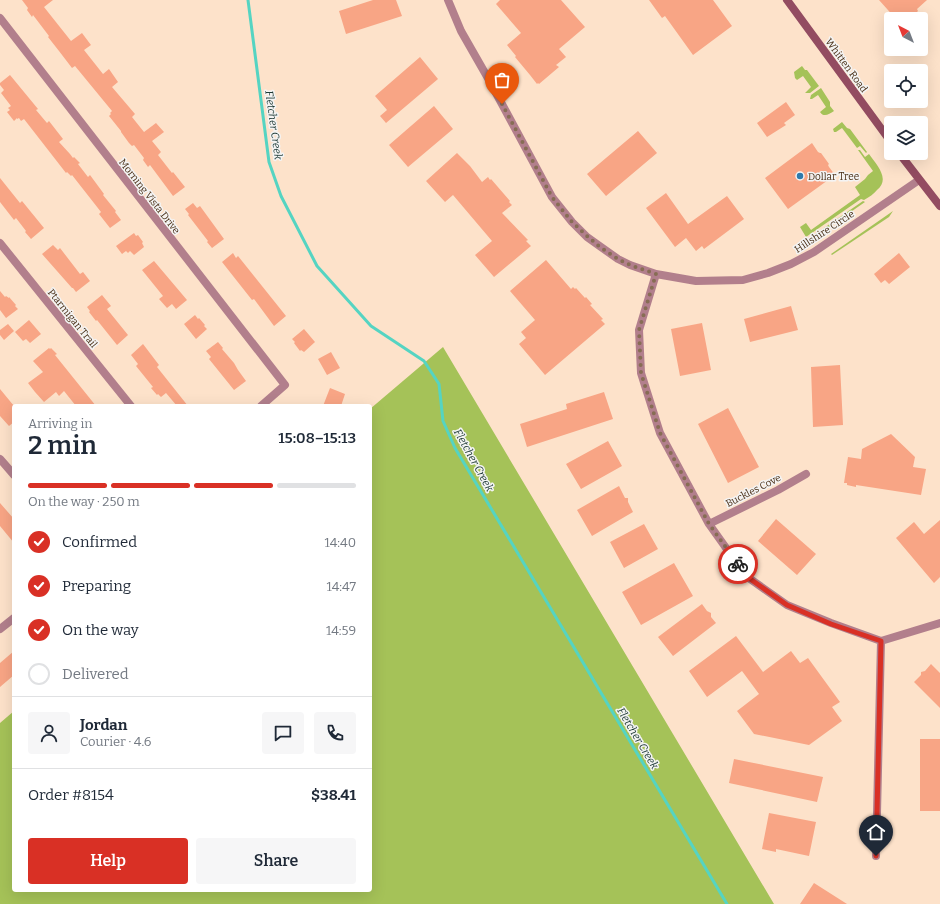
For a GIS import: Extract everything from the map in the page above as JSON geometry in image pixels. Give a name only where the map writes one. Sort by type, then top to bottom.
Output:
[{"type":"main road","name":"Whitten Road","points":[[787,0],[884,132]]},
{"type":"main road","points":[[904,160],[940,206]]},
{"type":"street","name":"Hillshire Circle","points":[[448,0],[461,31],[552,197],[572,222],[587,236],[600,247],[630,265],[656,274],[696,281],[743,280],[768,273],[791,264],[814,252],[919,180]]},
{"type":"street","name":"Morning Vista Drive","points":[[0,18],[285,385],[263,404]]},
{"type":"street","name":"Ptarmigan Trail","points":[[0,243],[129,404]]},
{"type":"street","points":[[656,274],[639,330],[641,373],[660,433],[709,524],[746,576],[787,605],[831,624],[881,641],[940,623]]},
{"type":"street","points":[[0,458],[12,473]]},
{"type":"street","name":"Buckles Cove","points":[[709,524],[778,490],[806,474]]},
{"type":"street","points":[[0,629],[12,620]]},
{"type":"street","points":[[876,856],[881,641]]},
{"type":"green space","points":[[802,66],[805,70],[807,70],[819,86],[810,93],[805,93],[811,87],[803,76],[797,80],[795,78],[794,72]]},
{"type":"green space","points":[[821,88],[834,111],[827,115],[823,115],[820,112],[826,107],[818,95],[810,99],[811,95]]},
{"type":"green space","points":[[842,122],[847,128],[850,129],[867,152],[866,153],[860,146],[857,148],[842,128],[834,132],[833,129]]},
{"type":"green space","points":[[858,150],[860,150],[865,157],[869,154],[878,167],[883,181],[881,186],[870,197],[864,200],[861,199],[806,237],[800,227],[806,223],[811,230],[860,195],[855,187],[873,171]]},
{"type":"green space","points":[[863,201],[865,202],[812,239],[811,237]]},
{"type":"green space","points":[[893,211],[889,217],[832,255],[831,254]]},
{"type":"green space","points":[[443,347],[774,904],[0,904],[0,723],[12,713],[12,892],[372,892],[372,407]]},
{"type":"building","points":[[22,0],[53,0],[44,7],[71,41],[82,33],[91,45],[84,50],[103,74],[109,69],[118,82],[112,87],[135,114],[132,117],[144,132],[156,123],[164,132],[152,141],[161,152],[158,155],[185,187],[173,196],[150,165],[148,167],[143,160],[144,158],[134,145],[132,146],[129,143],[109,116],[112,111],[75,66],[72,68],[33,15],[32,17]]},
{"type":"building","points":[[373,0],[396,0],[402,16],[346,34],[339,11]]},
{"type":"building","points":[[500,0],[561,0],[585,27],[559,49],[566,57],[556,65],[559,67],[539,84],[537,84],[507,45],[521,33],[496,4]]},
{"type":"building","points":[[649,0],[713,0],[732,26],[693,55],[665,16],[662,18]]},
{"type":"building","points":[[879,0],[927,0],[917,9],[917,12],[890,12]]},
{"type":"building","points":[[420,57],[438,79],[386,123],[380,116],[387,110],[375,96]]},
{"type":"building","points":[[10,75],[38,109],[36,110],[47,123],[49,121],[63,139],[59,142],[73,158],[74,157],[80,163],[78,164],[88,177],[90,175],[116,211],[115,212],[121,220],[110,228],[99,214],[101,212],[72,175],[71,176],[67,172],[66,173],[24,119],[21,121],[17,118],[14,121],[7,112],[10,110],[8,108],[11,106],[1,93],[4,90],[0,83]]},
{"type":"building","points":[[786,102],[795,115],[784,123],[786,125],[767,137],[757,123]]},
{"type":"building","points":[[434,106],[453,129],[408,167],[389,145]]},
{"type":"building","points":[[638,131],[657,153],[606,196],[587,174]]},
{"type":"building","name":"Dollar Tree","points":[[812,143],[829,164],[829,167],[835,175],[788,209],[765,178]]},
{"type":"building","points":[[457,153],[470,166],[482,182],[488,177],[490,180],[491,179],[510,201],[509,202],[512,205],[502,213],[528,240],[526,241],[531,246],[494,277],[475,255],[492,241],[453,195],[445,202],[426,181]]},
{"type":"building","points":[[0,178],[20,203],[22,201],[44,228],[31,239],[16,218],[14,220],[0,202]]},
{"type":"building","points":[[666,193],[688,224],[727,196],[744,219],[704,249],[702,246],[696,251],[686,238],[675,247],[646,208]]},
{"type":"building","points":[[193,203],[197,208],[200,206],[224,239],[212,248],[185,209]]},
{"type":"building","points":[[134,233],[136,236],[138,235],[143,242],[144,247],[134,255],[130,251],[128,253],[126,251],[122,254],[116,246]]},
{"type":"building","points":[[53,245],[58,250],[60,248],[80,274],[83,272],[90,281],[76,292],[42,254]]},
{"type":"building","points":[[233,253],[236,258],[238,256],[286,316],[274,326],[254,299],[252,300],[222,262]]},
{"type":"building","points":[[899,253],[910,267],[889,284],[885,280],[881,283],[874,274]]},
{"type":"building","points":[[546,260],[571,289],[573,287],[575,289],[576,288],[585,298],[586,297],[592,304],[590,305],[603,319],[601,320],[605,324],[545,375],[519,344],[526,338],[521,332],[535,320],[510,291]]},
{"type":"building","points":[[154,261],[187,300],[176,309],[172,304],[167,308],[159,299],[163,296],[142,270]]},
{"type":"building","points":[[0,291],[5,297],[9,297],[18,309],[6,318],[0,310]]},
{"type":"building","points":[[102,295],[111,306],[107,309],[128,335],[117,345],[97,320],[96,321],[87,307]]},
{"type":"building","points":[[791,306],[798,330],[750,342],[744,319]]},
{"type":"building","points":[[195,315],[207,329],[196,339],[184,324]]},
{"type":"building","points":[[29,320],[41,334],[30,343],[26,339],[23,341],[15,332]]},
{"type":"building","points":[[702,323],[711,370],[680,376],[671,329]]},
{"type":"building","points":[[8,324],[14,331],[4,340],[0,335],[0,330]]},
{"type":"building","points":[[304,329],[315,342],[304,352],[301,350],[300,351],[292,339]]},
{"type":"building","points":[[218,342],[246,381],[234,390],[209,359],[211,357],[206,351]]},
{"type":"building","points":[[143,344],[159,365],[157,367],[186,404],[175,404],[166,393],[161,397],[158,394],[157,395],[151,388],[153,387],[136,366],[138,364],[131,355]]},
{"type":"building","points":[[51,348],[94,404],[74,404],[64,391],[59,396],[56,392],[44,402],[28,383],[43,372],[33,361]]},
{"type":"building","points":[[331,352],[340,368],[327,375],[318,359]]},
{"type":"building","points":[[840,365],[843,425],[813,427],[811,367]]},
{"type":"building","points":[[330,388],[345,394],[342,404],[324,404]]},
{"type":"building","points":[[0,389],[12,404],[12,424],[9,426],[0,416]]},
{"type":"building","points":[[604,392],[613,419],[527,447],[520,424],[567,409],[566,404]]},
{"type":"building","points":[[728,408],[759,467],[728,483],[698,424]]},
{"type":"building","points":[[891,434],[915,457],[913,467],[926,469],[921,495],[856,485],[856,487],[844,483],[848,457],[861,459],[862,449]]},
{"type":"building","points":[[608,441],[622,466],[581,489],[566,464]]},
{"type":"building","points":[[619,486],[625,498],[628,498],[628,502],[633,512],[592,536],[577,510]]},
{"type":"building","points":[[0,503],[12,517],[12,541],[0,526]]},
{"type":"building","points":[[776,519],[816,554],[797,575],[758,541]]},
{"type":"building","points":[[940,520],[940,577],[934,583],[896,538],[914,522],[924,534]]},
{"type":"building","points":[[644,524],[658,549],[624,568],[610,542]]},
{"type":"building","points":[[674,563],[693,596],[641,625],[622,592]]},
{"type":"building","points":[[702,604],[707,611],[711,613],[711,617],[716,623],[673,656],[658,637]]},
{"type":"building","points":[[736,636],[763,672],[791,651],[800,663],[808,658],[840,702],[832,707],[842,721],[809,745],[754,734],[737,711],[759,694],[742,671],[707,697],[689,671]]},
{"type":"building","points":[[12,653],[12,677],[0,687],[0,663]]},
{"type":"building","points":[[931,664],[940,673],[940,708],[914,682],[921,675],[921,672],[925,671]]},
{"type":"building","points":[[920,739],[940,739],[940,811],[920,811]]},
{"type":"building","points":[[734,759],[823,777],[817,802],[729,783]]},
{"type":"building","points":[[769,813],[816,822],[809,856],[776,849],[776,852],[762,849]]},
{"type":"building","points":[[814,883],[847,904],[800,904]]},
{"type":"waterway","name":"Fletcher Creek","points":[[248,0],[269,162],[281,196],[317,266],[371,326],[424,361],[439,384],[443,421],[455,448],[727,904]]},
{"type":"way so far","points":[[502,104],[552,197],[572,222],[600,247],[618,259],[656,274],[639,330],[641,373],[660,433],[709,524],[738,564]]},
{"type":"place","name":"Dollar Tree","points":[[800,176]]},
{"type":"route","points":[[738,564],[746,576],[787,605],[831,624],[881,641],[876,856]]}]
